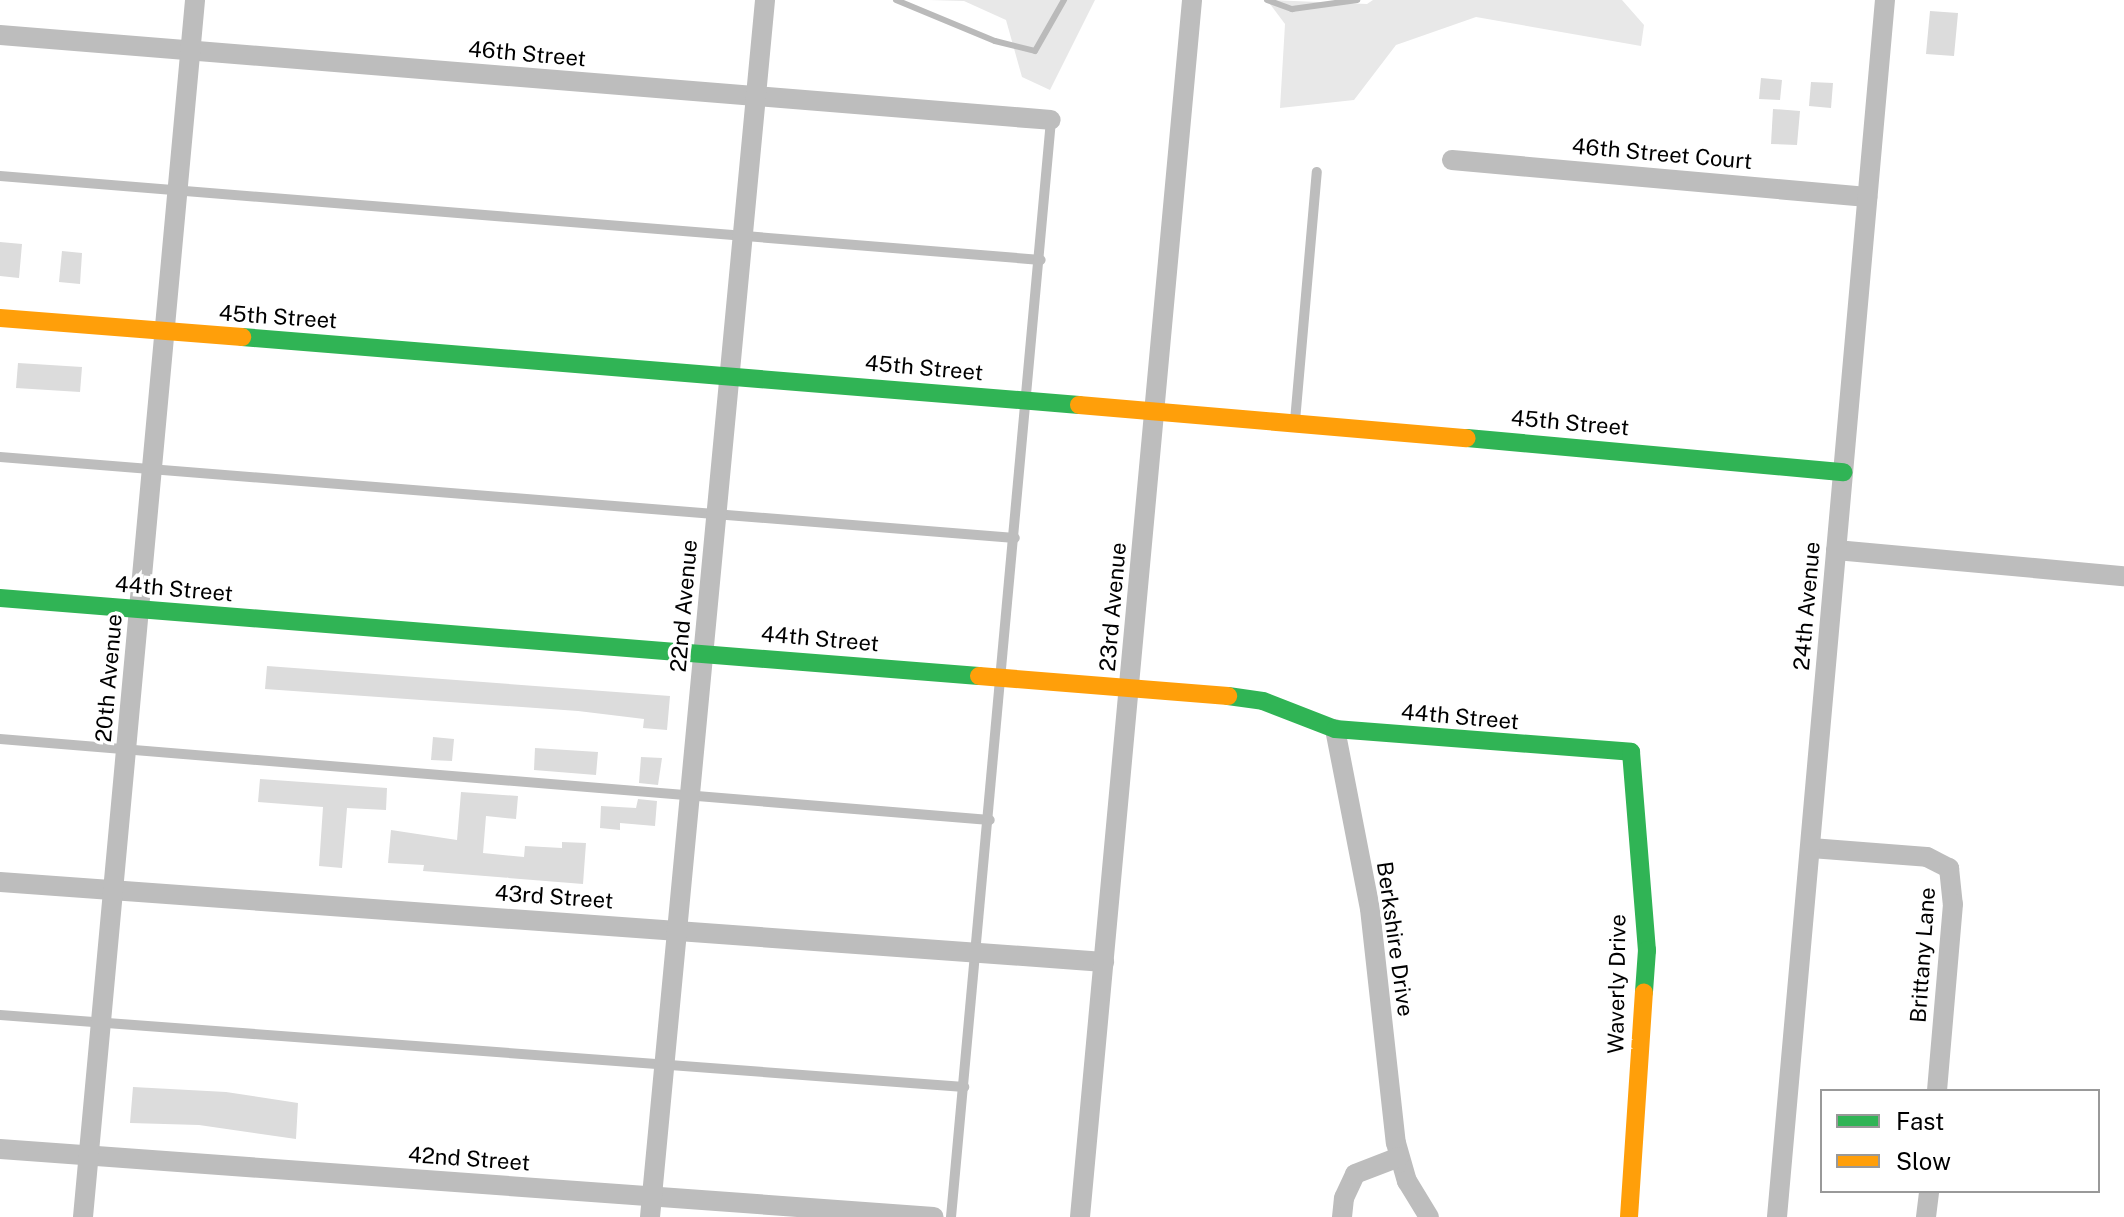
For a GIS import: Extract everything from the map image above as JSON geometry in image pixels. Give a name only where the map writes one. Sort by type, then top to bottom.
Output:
[{"type":"street","name":"20th Avenue","points":[[83,1217],[138,610],[180,192],[195,0]]},
{"type":"street","name":"22nd Avenue","points":[[651,1207],[765,0]]},
{"type":"street","name":"23rd Avenue","points":[[1080,1217],[1192,0]]},
{"type":"street","name":"24th Avenue","points":[[1777,1217],[1885,0]]},
{"type":"street","name":"46th Street","points":[[0,35],[1051,120]]},
{"type":"street","name":"46th Street Court","points":[[1452,160],[1867,197]]},
{"type":"street","name":"45th Street","points":[[0,318],[1295,422],[1843,472]]},
{"type":"street","points":[[1836,550],[2124,576]]},
{"type":"street","name":"44th Street","points":[[0,598],[1263,701],[1335,729],[1631,752]]},
{"type":"street","name":"Berkshire Drive","points":[[1335,729],[1370,909],[1399,1157],[1429,1217]]},
{"type":"street","name":"Waverly Drive","points":[[1629,1217],[1647,950],[1631,752]]},
{"type":"street","name":"Brittany Lane","points":[[1811,848],[1927,857],[1949,868],[1953,904],[1937,1089]]},
{"type":"street","name":"43rd Street","points":[[0,882],[1104,962]]},
{"type":"street","name":"42nd Street","points":[[0,1149],[651,1207],[934,1217]]},
{"type":"street","points":[[1342,1217],[1344,1198],[1355,1174],[1399,1157]]},
{"type":"street","points":[[1926,1217],[1929,1193]]},
{"type":"lane","points":[[951,1217],[978,952],[1051,120]]},
{"type":"lane","points":[[1295,422],[1317,172]]},
{"type":"lane","points":[[0,176],[1041,260]]},
{"type":"lane","points":[[0,457],[717,517],[1015,538]]},
{"type":"lane","points":[[0,739],[990,820]]},
{"type":"lane","points":[[0,1015],[964,1087]]},
{"type":"shaded area","points":[[929,0],[1095,0],[1050,90],[1022,77],[1006,20],[964,1]]},
{"type":"shaded area","points":[[1267,0],[1367,4],[1373,0],[1622,0],[1644,25],[1641,46],[1476,17],[1396,45],[1354,100],[1280,108],[1285,24]]},
{"type":"building","points":[[1930,11],[1958,13],[1954,56],[1926,54]]},
{"type":"building","points":[[1761,78],[1782,80],[1780,100],[1759,99]]},
{"type":"building","points":[[1811,82],[1833,83],[1831,108],[1809,106]]},
{"type":"building","points":[[1773,109],[1800,111],[1797,145],[1771,144]]},
{"type":"building","points":[[0,242],[22,244],[19,278],[0,276]]},
{"type":"building","points":[[62,251],[82,253],[80,284],[59,282]]},
{"type":"building","points":[[18,363],[82,367],[80,392],[16,388]]},
{"type":"building","points":[[267,666],[670,696],[667,730],[643,728],[644,719],[578,711],[265,689]]},
{"type":"building","points":[[433,737],[454,739],[452,761],[431,760]]},
{"type":"building","points":[[535,748],[598,752],[596,775],[534,770]]},
{"type":"building","points":[[641,757],[662,758],[658,785],[639,783]]},
{"type":"building","points":[[260,779],[387,788],[386,810],[347,808],[342,868],[319,866],[323,807],[258,802]]},
{"type":"building","points":[[461,792],[518,796],[516,819],[486,816],[483,853],[524,857],[525,846],[562,848],[562,842],[586,843],[583,884],[423,871],[424,865],[388,863],[391,830],[457,840]]},
{"type":"building","points":[[638,799],[657,801],[655,826],[620,823],[620,830],[600,828],[601,806],[636,808]]},
{"type":"building","points":[[133,1087],[226,1092],[298,1103],[296,1139],[199,1125],[130,1123]]},
{"type":"waterway","points":[[896,0],[995,41],[1035,51],[1064,0]]},
{"type":"waterway","points":[[1267,0],[1292,9],[1357,0]]},
{"type":"traffic: fast","points":[[242,337],[1079,405]]},
{"type":"traffic: fast","points":[[1467,438],[1843,472]]},
{"type":"traffic: fast","points":[[0,598],[979,676]]},
{"type":"traffic: fast","points":[[1228,696],[1263,701],[1335,729],[1631,752],[1647,950],[1644,992]]},
{"type":"traffic: slow","points":[[0,318],[242,337]]},
{"type":"traffic: slow","points":[[1079,405],[1467,438]]},
{"type":"traffic: slow","points":[[979,676],[1228,696]]},
{"type":"traffic: slow","points":[[1629,1217],[1644,992]]}]
